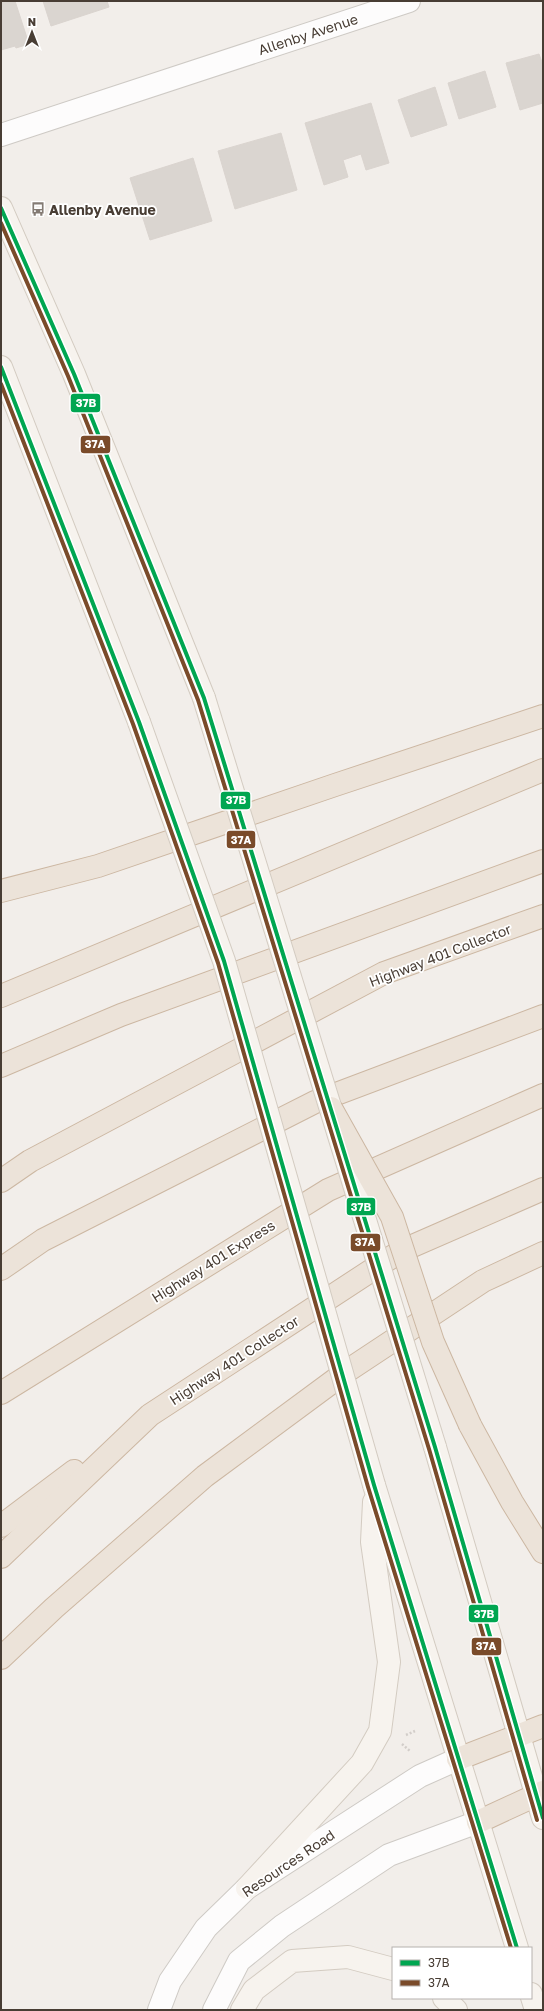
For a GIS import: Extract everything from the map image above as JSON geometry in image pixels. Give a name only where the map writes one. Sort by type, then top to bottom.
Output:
[{"type":"highway","points":[[1,891],[98,866],[543,716]]},
{"type":"highway","points":[[1,996],[543,770]]},
{"type":"highway","points":[[1,1066],[121,1015],[543,861]]},
{"type":"highway","name":"Highway 401 Collector","points":[[1,1181],[30,1162],[384,973],[543,916]]},
{"type":"highway","points":[[1,1269],[43,1240],[315,1102],[543,1016]]},
{"type":"highway","name":"Highway 401 Express","points":[[5,1391],[328,1190],[543,1095]]},
{"type":"highway","points":[[331,1108],[392,1217],[433,1342],[470,1425],[512,1502],[543,1552]]},
{"type":"highway","name":"Highway 401 Collector","points":[[1,1557],[150,1414],[401,1251],[543,1189]]},
{"type":"highway","points":[[1,1658],[54,1608],[205,1476],[347,1371],[463,1294],[483,1281],[543,1253]]},
{"type":"highway","points":[[1,1526],[150,1414]]},
{"type":"highway","points":[[458,1759],[543,1726]]},
{"type":"highway","points":[[478,1822],[539,1793]]},
{"type":"main road","points":[[1,208],[74,374],[204,698],[435,1447],[518,1735],[539,1793],[543,1818]]},
{"type":"main road","points":[[1,367],[139,722],[224,961],[374,1485],[517,1947]]},
{"type":"main road","points":[[247,1888],[362,1763],[380,1731],[389,1662],[372,1542],[374,1485]]},
{"type":"main road","points":[[242,2010],[254,1990],[292,1961],[348,1957],[392,1968]]},
{"type":"main road","points":[[532,1997],[536,2010]]},
{"type":"main road","points":[[445,1999],[456,2010]]},
{"type":"street","name":"Allenby Avenue","points":[[1,135],[409,1]]},
{"type":"street","name":"Resources Road","points":[[159,2010],[170,1981],[206,1928],[247,1888],[420,1776],[458,1759]]},
{"type":"street","points":[[214,2010],[239,1961],[282,1926],[389,1855],[478,1822]]},
{"type":"building","points":[[1,1],[15,1],[29,44],[1,50]]},
{"type":"building","points":[[43,1],[107,1],[109,7],[51,26]]},
{"type":"building","points":[[539,54],[543,65],[543,103],[520,110],[506,63]]},
{"type":"building","points":[[485,71],[496,107],[459,119],[448,83]]},
{"type":"building","points":[[435,87],[447,125],[411,137],[398,100]]},
{"type":"building","points":[[371,103],[389,163],[366,170],[361,154],[343,160],[348,177],[324,185],[305,123]]},
{"type":"building","points":[[281,133],[297,190],[235,209],[218,151]]},
{"type":"building","points":[[193,158],[212,221],[150,240],[130,178]]},
{"type":"transit line","name":"37B","points":[[1,208],[74,374],[204,698],[435,1447],[543,1818]]},
{"type":"transit line","name":"37A","points":[[1,223],[68,376],[198,700],[429,1449],[537,1820]]},
{"type":"transit line","name":"37B","points":[[1,367],[139,722],[224,961],[374,1485],[517,1947]]},
{"type":"transit line","name":"37A","points":[[1,384],[133,724],[218,963],[368,1487],[511,1947]]},
{"type":"place","name":"Allenby Avenue","points":[[38,209]]}]
